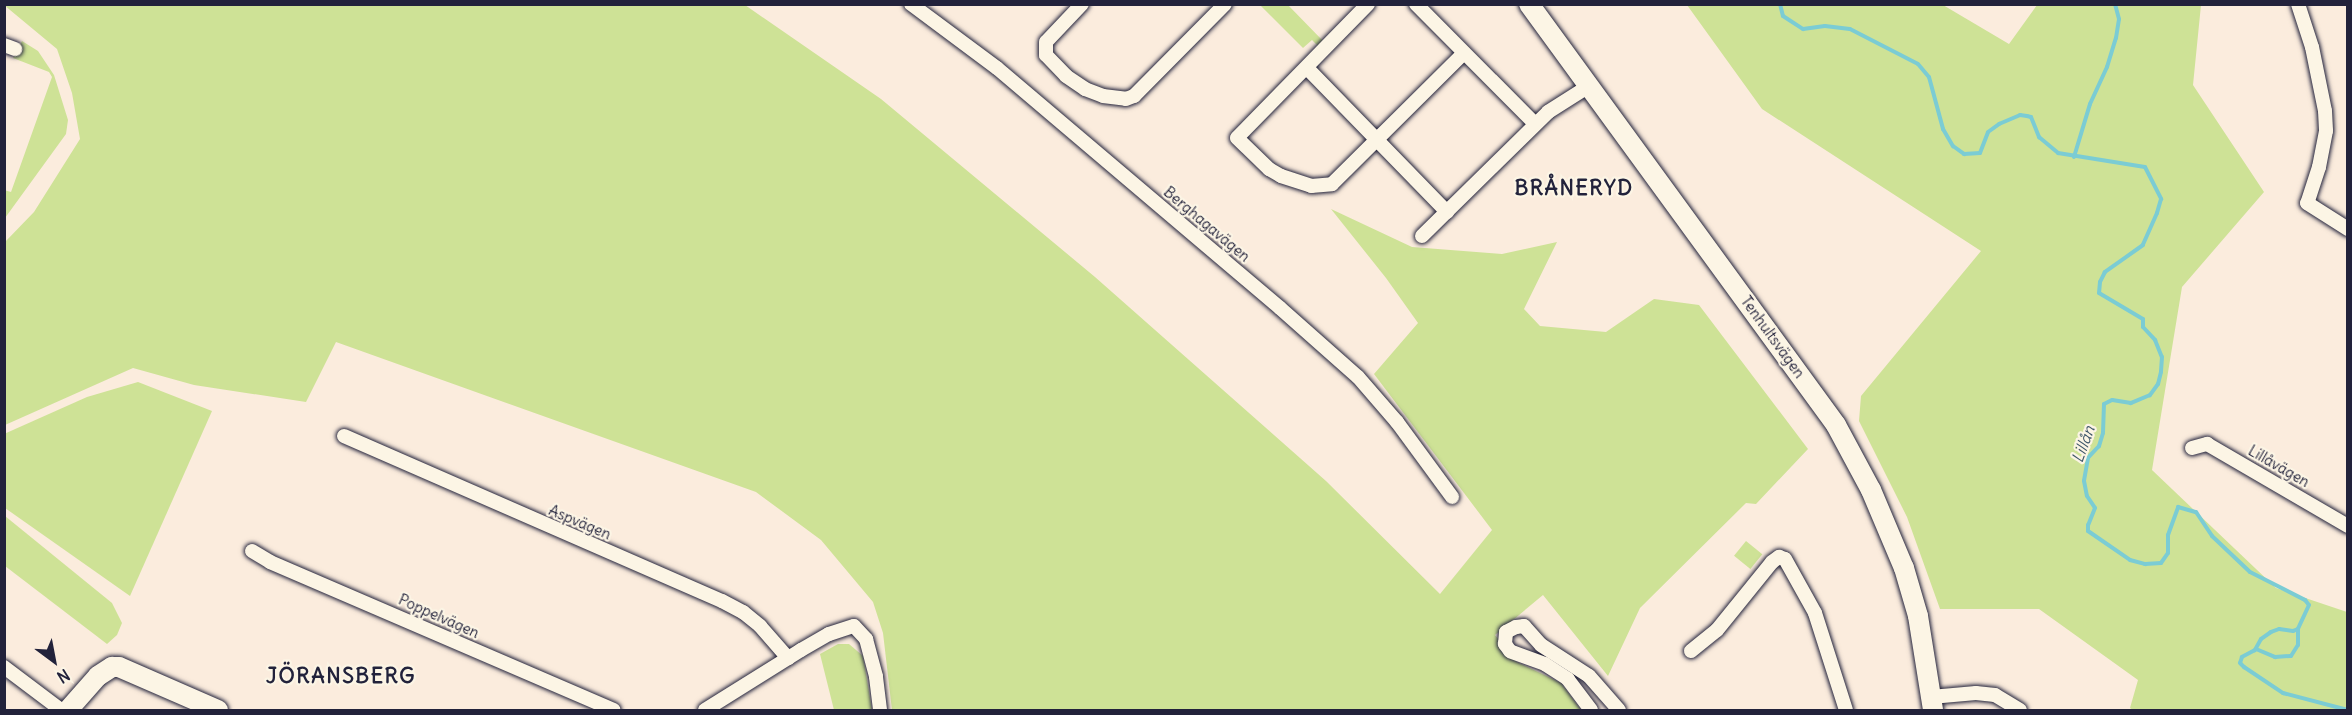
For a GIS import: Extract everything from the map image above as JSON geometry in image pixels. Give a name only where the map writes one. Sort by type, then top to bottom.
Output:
[{"type":"street","name":"Berghagavägen","points":[[911,4],[997,68],[1350,370],[1397,422],[1452,497]]},
{"type":"street","points":[[1083,4],[1046,42],[1046,55],[1066,76],[1085,89],[1103,96],[1126,99],[1134,96],[1225,4]]},
{"type":"street","points":[[1368,4],[1237,138],[1269,169],[1281,176],[1320,187],[1332,184],[1463,54]]},
{"type":"street","points":[[1416,4],[1463,54],[1535,124]]},
{"type":"street","name":"Tenhultsvägen","points":[[1529,4],[1836,425],[1871,490],[1904,568],[1918,616],[1932,704]]},
{"type":"street","points":[[2298,4],[2312,47],[2326,121],[2319,167],[2307,203],[2348,229]]},
{"type":"street","points":[[1306,68],[1447,213]]},
{"type":"street","points":[[1422,236],[1550,110],[1589,86]]},
{"type":"street","name":"Aspvägen","points":[[344,436],[722,601],[743,612],[760,626],[788,658]]},
{"type":"street","name":"Lillåvägen","points":[[2192,448],[2207,444],[2348,526]]},
{"type":"street","name":"Poppelvägen","points":[[252,551],[270,562],[614,711]]},
{"type":"street","points":[[1691,651],[1717,630],[1772,562],[1779,558],[1785,559],[1815,613],[1846,711]]},
{"type":"street","points":[[705,711],[788,658],[844,628],[854,626],[860,630],[871,655],[880,711]]},
{"type":"street","points":[[1591,711],[1568,679],[1545,664],[1510,651],[1505,644],[1506,632],[1524,626],[1541,645],[1589,676],[1619,711]]},
{"type":"street","points":[[4,667],[61,711]]},
{"type":"street","points":[[68,711],[104,672],[119,667],[218,711]]},
{"type":"street","points":[[1932,704],[1977,693],[1995,695],[2020,711]]},
{"type":"green space","points":[[4,5],[745,5],[881,99],[1095,277],[1326,481],[1440,594],[1492,530],[1374,374],[1418,323],[1386,278],[1331,209],[1412,247],[1502,254],[1557,242],[1524,309],[1540,326],[1606,332],[1654,299],[1699,305],[1808,449],[1756,504],[1746,503],[1640,608],[1608,676],[1543,595],[1495,635],[1517,662],[1561,683],[1581,710],[892,710],[883,633],[873,602],[821,540],[756,492],[336,342],[306,402],[194,385],[133,368],[5,425],[5,242],[34,212],[80,139],[72,93],[57,49]]},
{"type":"green space","points":[[1260,5],[1288,5],[1324,42],[1319,47],[1312,40],[1303,48]]},
{"type":"green space","points":[[1687,5],[1943,5],[2009,44],[2037,5],[2201,5],[2193,85],[2264,192],[2182,287],[2152,470],[2276,588],[2347,612],[2347,710],[2133,710],[2130,708],[2138,680],[2039,609],[1940,609],[1907,517],[1859,421],[1861,396],[1981,251],[1762,109]]},
{"type":"green space","points":[[22,41],[38,51],[54,75],[68,120],[66,134],[5,218],[4,190],[11,192],[52,77],[49,72],[13,58]]},
{"type":"green space","points":[[138,382],[212,411],[130,596],[5,508],[4,434],[87,397]]},
{"type":"green space","points":[[5,516],[112,603],[122,623],[117,635],[107,644],[5,566]]},
{"type":"green space","points":[[1746,541],[1762,554],[1750,569],[1734,556]]},
{"type":"green space","points":[[838,644],[849,644],[863,656],[872,710],[834,710],[820,654]]},
{"type":"waterway","name":"Lillån","points":[[1780,4],[1783,16],[1803,29],[1825,26],[1850,29],[1918,64],[1929,77],[1943,129],[1953,146],[1964,154],[1980,153],[1988,132],[1999,124],[2020,115],[2031,117],[2039,137],[2058,153],[2145,167],[2161,199],[2157,213],[2143,245],[2105,272],[2100,282],[2099,293],[2143,319],[2143,327],[2155,340],[2162,357],[2161,372],[2158,384],[2150,395],[2131,403],[2112,400],[2104,404],[2103,433],[2099,446],[2088,458],[2084,481],[2087,496],[2095,508],[2088,531],[2130,560],[2145,564],[2161,563],[2168,553],[2168,535],[2178,507],[2196,512],[2212,536],[2250,572],[2305,600],[2309,605],[2298,629],[2293,631],[2279,629],[2271,632],[2261,639],[2255,650],[2242,657],[2240,663],[2283,693],[2348,710]]},
{"type":"waterway","points":[[2074,157],[2090,104],[2107,67],[2116,38],[2119,19],[2115,4]]},
{"type":"waterway","points":[[2256,649],[2275,657],[2291,656],[2298,645],[2298,629]]},
{"type":"district","name":"BRÅNERYD","points":[[1574,188]]},
{"type":"district","name":"JÖRANSBERG","points":[[341,676]]}]
